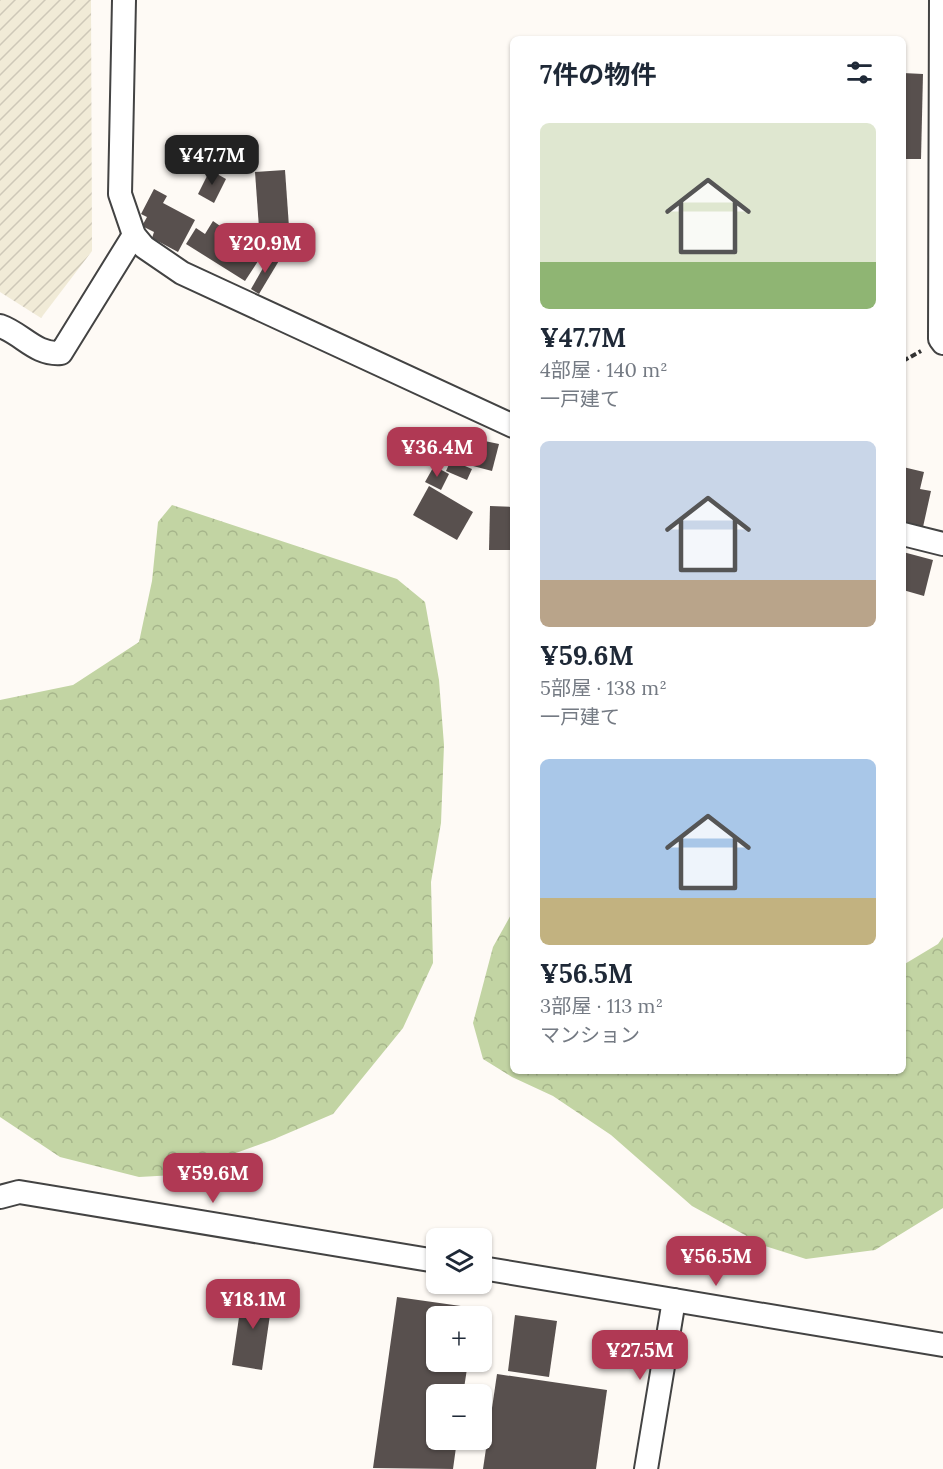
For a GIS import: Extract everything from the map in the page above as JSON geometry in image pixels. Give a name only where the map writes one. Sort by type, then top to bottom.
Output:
[{"type":"street","points":[[124,0],[120,194],[134,235],[144,247],[182,273],[510,425]]},
{"type":"street","points":[[941,0],[940,339],[943,343]]},
{"type":"street","points":[[0,326],[11,330],[39,351],[48,354],[61,353],[134,235]]},
{"type":"street","points":[[906,535],[943,544]]},
{"type":"street","points":[[0,1197],[19,1192],[426,1259]]},
{"type":"street","points":[[492,1270],[943,1345]]},
{"type":"street","points":[[646,1469],[674,1300]]},
{"type":"shaded area","points":[[0,0],[91,0],[92,251],[41,318],[0,292]]},
{"type":"green space","points":[[172,505],[397,579],[425,602],[439,680],[444,745],[441,823],[431,882],[433,963],[403,1028],[333,1114],[272,1140],[175,1175],[139,1177],[60,1157],[0,1117],[0,700],[73,685],[139,642],[152,581],[158,522]]},
{"type":"green space","points":[[510,916],[510,1074],[906,1074],[906,963],[938,944],[943,937],[943,1208],[875,1250],[806,1259],[765,1246],[692,1206],[611,1135],[553,1096],[512,1077],[483,1059],[473,1023],[493,947]]},
{"type":"building","points":[[906,73],[923,74],[921,159],[906,159]]},
{"type":"building","points":[[210,170],[226,179],[214,203],[198,194]]},
{"type":"building","points":[[285,170],[289,227],[259,228],[255,172]]},
{"type":"building","points":[[154,189],[167,196],[163,203],[195,220],[178,252],[152,238],[154,232],[142,226],[147,217],[141,214]]},
{"type":"building","points":[[213,221],[223,228],[226,224],[262,247],[260,250],[264,252],[245,281],[186,244],[196,228],[205,234]]},
{"type":"building","points":[[271,254],[280,259],[259,294],[251,289]]},
{"type":"building","points":[[480,440],[499,444],[492,471],[473,466]]},
{"type":"building","points":[[451,460],[472,469],[467,480],[446,471]]},
{"type":"building","points":[[434,466],[449,474],[441,490],[425,482]]},
{"type":"building","points":[[906,468],[924,472],[920,489],[931,491],[923,527],[906,524]]},
{"type":"building","points":[[429,486],[473,512],[457,540],[413,515]]},
{"type":"building","points":[[490,506],[510,507],[510,550],[489,550]]},
{"type":"building","points":[[906,553],[933,560],[924,596],[906,591]]},
{"type":"building","points":[[243,1290],[273,1294],[262,1370],[232,1365]]},
{"type":"building","points":[[397,1297],[461,1306],[426,1306],[426,1372],[466,1372],[465,1384],[426,1384],[426,1450],[456,1450],[453,1469],[373,1468]]},
{"type":"building","points":[[515,1315],[557,1321],[549,1377],[508,1371]]},
{"type":"building","points":[[497,1374],[607,1390],[596,1469],[483,1469],[486,1450],[492,1450],[492,1408]]}]
